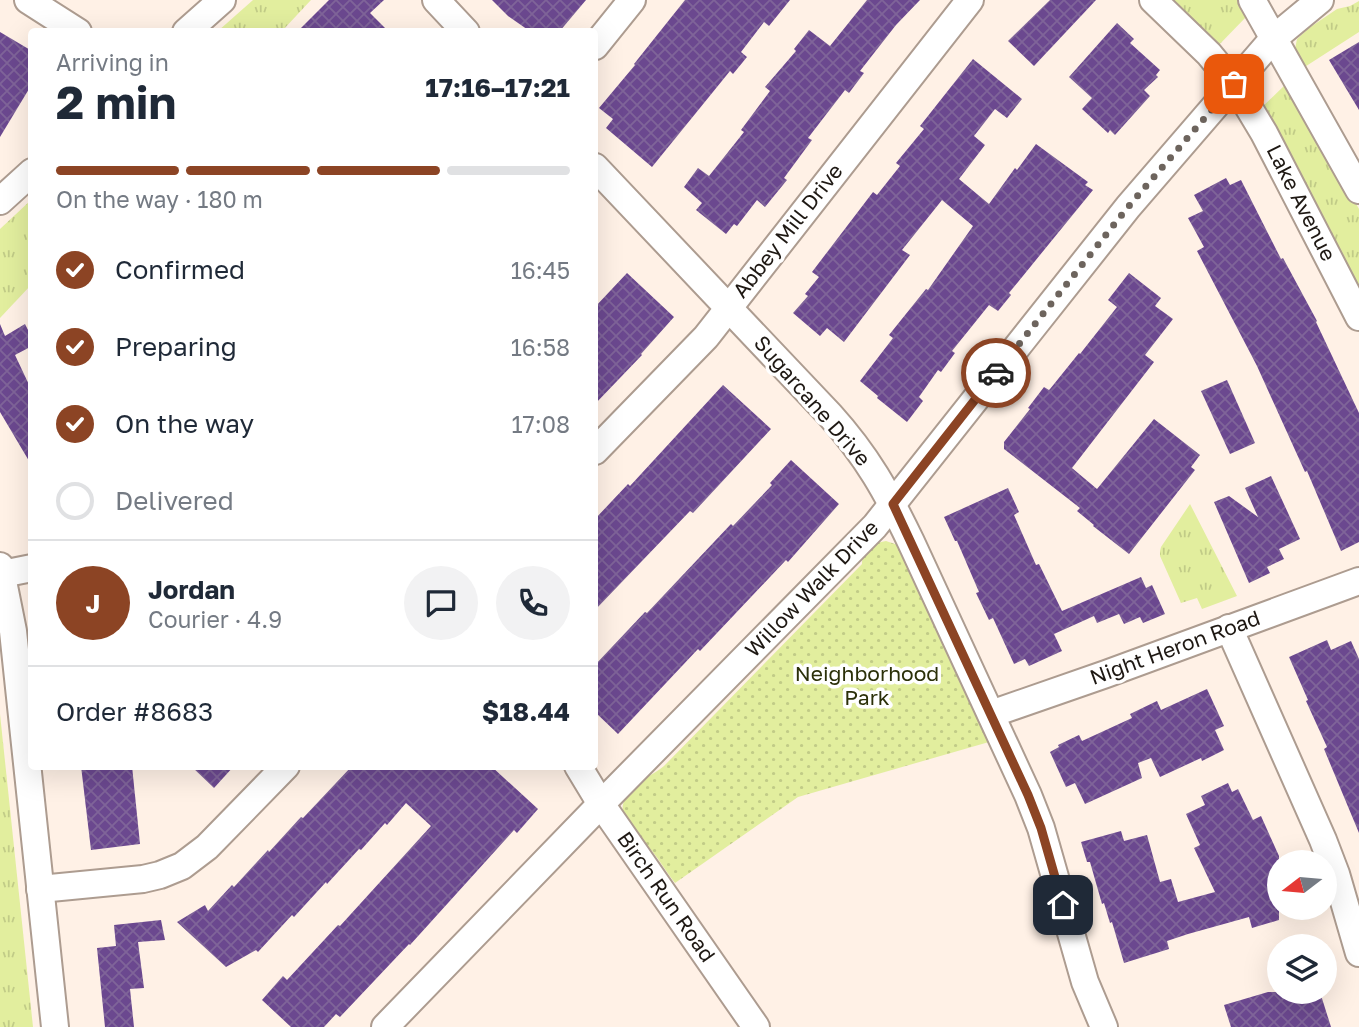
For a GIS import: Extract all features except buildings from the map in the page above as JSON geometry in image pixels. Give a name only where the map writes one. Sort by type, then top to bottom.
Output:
[{"type":"street","points":[[28,0],[72,28]]},
{"type":"street","points":[[190,28],[222,0]]},
{"type":"street","points":[[436,0],[462,28]]},
{"type":"street","points":[[598,42],[632,0]]},
{"type":"street","name":"Abbey Mill Drive","points":[[598,448],[706,337],[970,0]]},
{"type":"street","name":"Lake Avenue","points":[[1153,0],[1209,54],[1234,84],[1264,133],[1359,317]]},
{"type":"street","points":[[1252,0],[1359,190]]},
{"type":"street","name":"Willow Walk Drive","points":[[386,1027],[601,804],[876,526],[1128,207],[1273,39],[1320,0]]},
{"type":"street","name":"Sugarcane Drive","points":[[598,170],[846,433],[876,474],[893,504],[1028,795],[1041,828],[1085,982],[1104,1027]]},
{"type":"street","points":[[0,201],[28,176]]},
{"type":"street","points":[[28,568],[1,570],[13,631],[55,1027]]},
{"type":"street","name":"Night Heron Road","points":[[991,714],[1359,581]]},
{"type":"street","points":[[1229,628],[1324,839],[1359,953]]},
{"type":"street","points":[[40,889],[143,879],[160,876],[182,866],[206,847],[282,770]]},
{"type":"street","name":"Birch Run Road","points":[[580,770],[601,804],[756,1027]]},
{"type":"green space","points":[[253,0],[311,0],[285,28],[221,28]]},
{"type":"green space","points":[[1159,0],[1240,0],[1248,15],[1213,51]]},
{"type":"green space","points":[[1359,1],[1359,32],[1300,70],[1294,54],[1297,39],[1337,9]]},
{"type":"green space","points":[[1287,83],[1359,209],[1359,302],[1259,110]]},
{"type":"green space","points":[[28,203],[28,288],[0,318],[0,229]]},
{"type":"green space","points":[[1190,504],[1237,596],[1202,609],[1197,598],[1181,603],[1160,556],[1161,547]]},
{"type":"green space","name":"Neighborhood Park","points":[[886,541],[901,546],[989,742],[798,797],[675,883],[627,823],[623,813],[625,798],[637,784],[664,766],[862,564],[869,548]]},
{"type":"green space","points":[[0,714],[33,1027],[0,1027]]},
{"type":"way so far","points":[[996,373],[1128,207],[1234,84]]},
{"type":"route","points":[[996,373],[893,504],[1028,795],[1041,828],[1063,905]]}]
